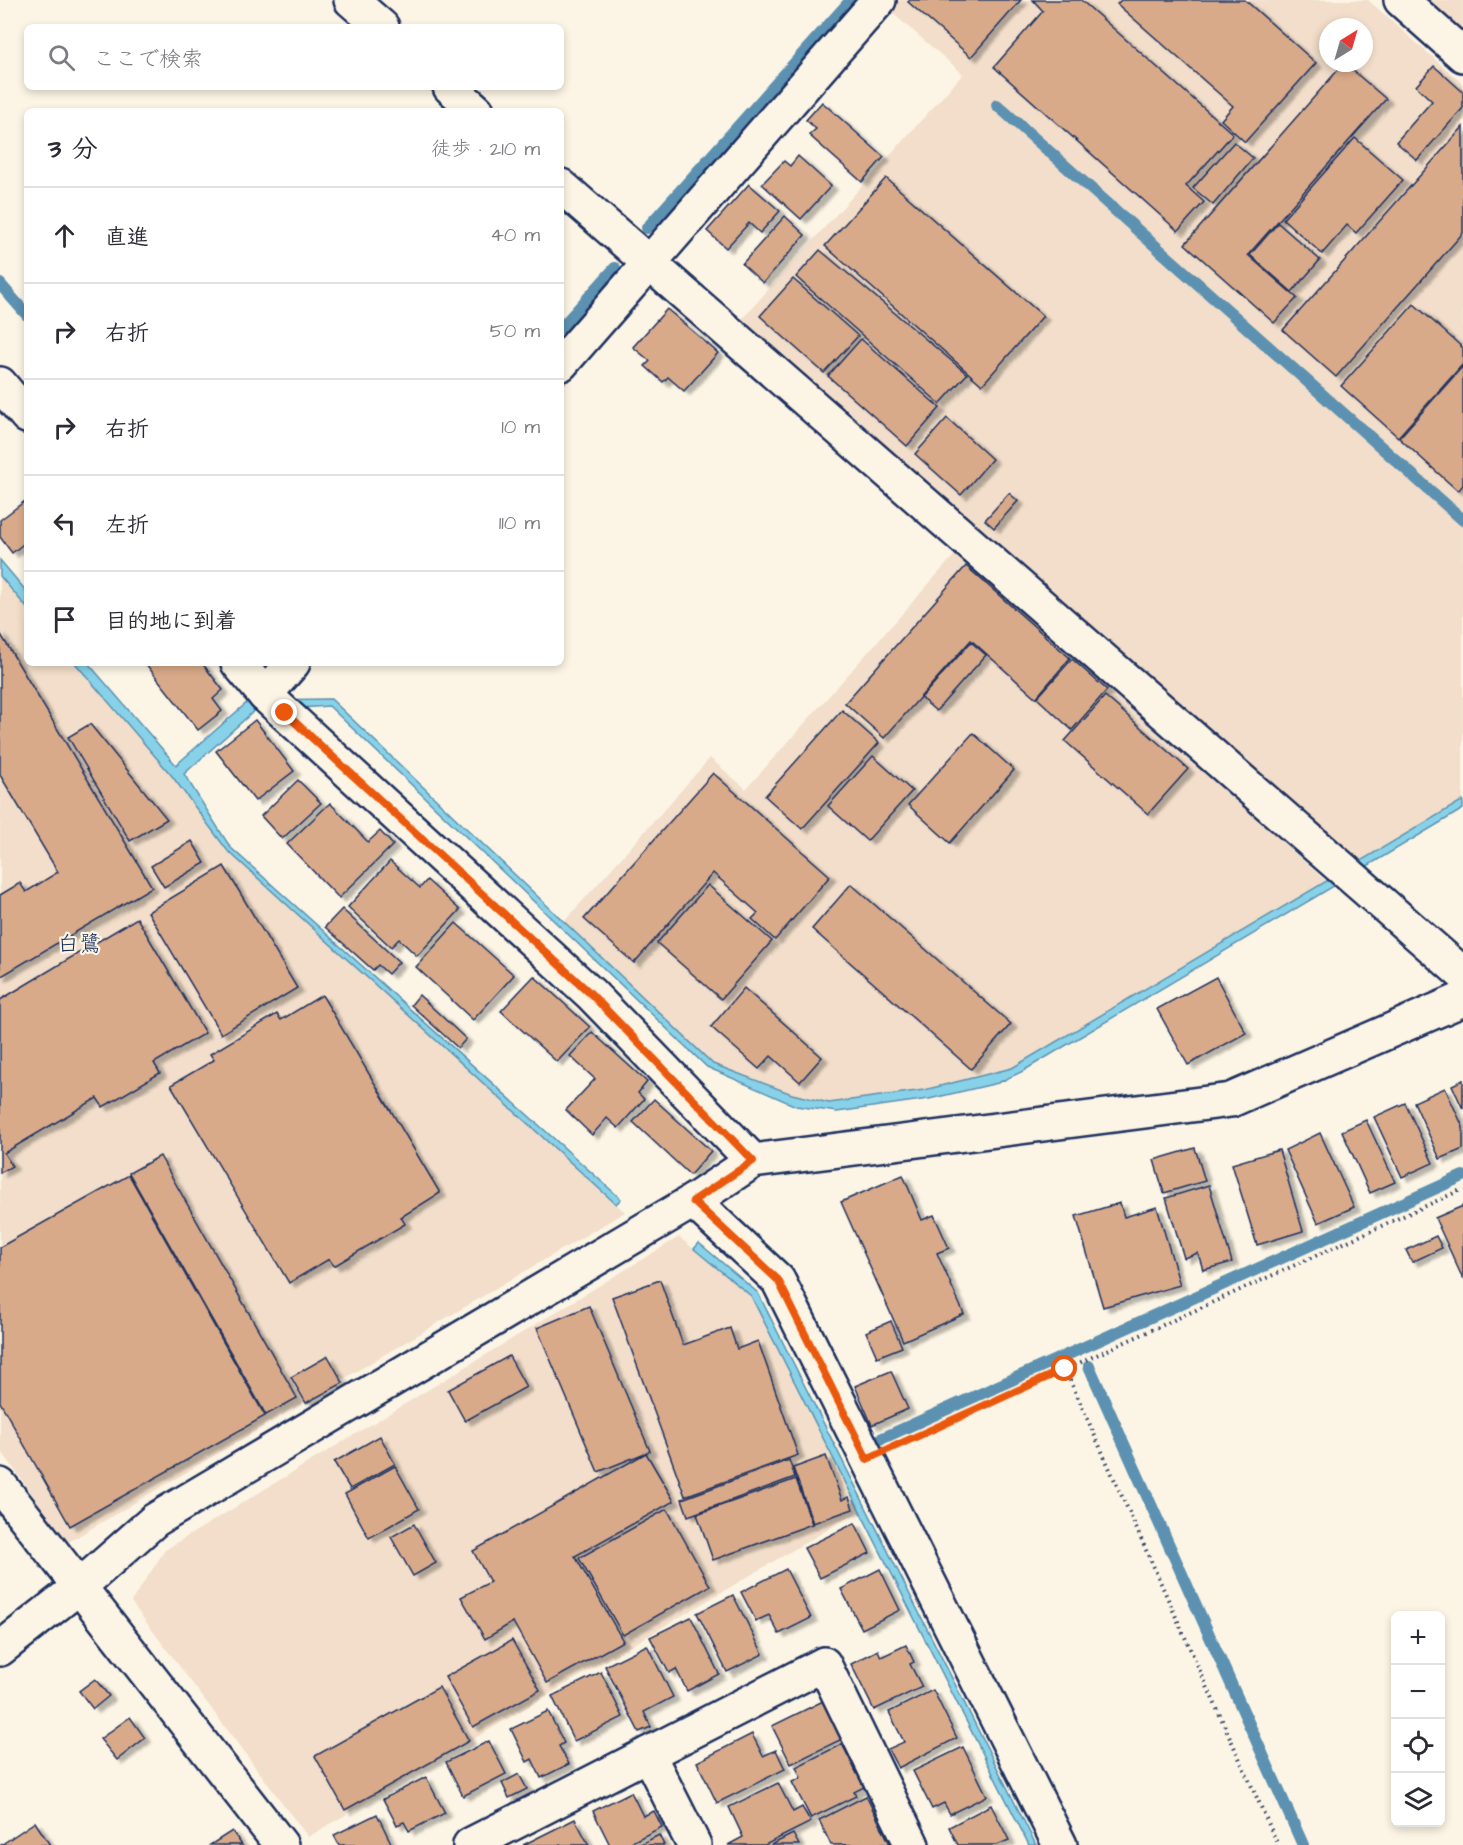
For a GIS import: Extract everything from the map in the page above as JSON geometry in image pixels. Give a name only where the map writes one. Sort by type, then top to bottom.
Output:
[{"type":"street","points":[[351,0],[379,24]]},
{"type":"street","points":[[564,361],[650,265],[879,0]]},
{"type":"street","points":[[1401,0],[1463,55]]},
{"type":"street","points":[[453,90],[474,108]]},
{"type":"street","points":[[564,189],[1463,974]]},
{"type":"street","points":[[0,384],[24,412]]},
{"type":"street","points":[[241,666],[275,704],[591,994],[753,1161]]},
{"type":"street","points":[[275,704],[292,666]]},
{"type":"street","points":[[0,1649],[80,1587],[155,1520],[693,1201],[753,1161],[1230,1100],[1463,999]]},
{"type":"street","points":[[693,1201],[778,1280],[1060,1845]]},
{"type":"street","points":[[0,1485],[281,1845]]},
{"type":"street","points":[[472,1844],[824,1664],[912,1845]]},
{"type":"street","points":[[648,1754],[694,1845]]},
{"type":"path","points":[[867,1459],[1463,1189]]},
{"type":"path","points":[[1065,1369],[1278,1845]]},
{"type":"shaded area","points":[[899,0],[1368,0],[1463,84],[1463,800],[1353,865],[742,319],[963,74],[890,11]]},
{"type":"shaded area","points":[[1427,0],[1463,0],[1463,32]]},
{"type":"shaded area","points":[[959,550],[1326,881],[1012,1068],[924,1090],[829,1104],[792,1094],[713,1064],[564,922],[710,758],[746,789]]},
{"type":"shaded area","points":[[0,576],[24,604],[24,666],[78,666],[172,776],[227,850],[625,1212],[67,1543],[0,1449]]},
{"type":"shaded area","points":[[679,1237],[751,1296],[859,1511],[308,1837],[131,1602],[165,1550]]},
{"type":"water","points":[[0,560],[24,588],[24,604],[0,576]]},
{"type":"water","points":[[78,666],[91,666],[176,765],[250,700],[331,699],[713,1064],[792,1094],[829,1103],[924,1090],[1012,1068],[1463,800],[1463,809],[1023,1071],[998,1083],[929,1099],[837,1112],[796,1106],[707,1067],[329,706],[254,711],[184,774],[230,847],[621,1199],[616,1204],[227,850],[172,776]]},
{"type":"water","points":[[699,1243],[758,1293],[1036,1845],[1029,1845],[751,1296],[694,1249]]},
{"type":"building","points":[[910,0],[1021,0],[971,57],[908,2]]},
{"type":"building","points":[[1033,0],[1081,0],[1233,134],[1186,186],[1204,202],[1178,231],[994,67],[1043,11]]},
{"type":"building","points":[[1121,0],[1245,0],[1316,63],[1245,142],[1221,120],[1233,106],[1117,4]]},
{"type":"building","points":[[1434,66],[1463,92],[1463,108],[1417,160],[1396,142],[1432,101],[1416,86]]},
{"type":"building","points":[[1336,72],[1354,72],[1386,99],[1248,255],[1297,298],[1274,323],[1185,244]]},
{"type":"building","points":[[822,102],[884,157],[862,182],[809,135],[816,129],[806,120]]},
{"type":"building","points":[[1463,127],[1463,233],[1336,377],[1283,330]]},
{"type":"building","points":[[1355,138],[1403,180],[1356,233],[1347,225],[1322,254],[1283,219]]},
{"type":"building","points":[[1234,142],[1253,158],[1213,205],[1193,188]]},
{"type":"building","points":[[798,156],[831,186],[801,219],[762,184],[784,161],[790,166]]},
{"type":"building","points":[[886,178],[1043,316],[982,385],[825,246]]},
{"type":"building","points":[[749,184],[780,211],[760,233],[749,223],[726,248],[707,231]]},
{"type":"building","points":[[785,216],[805,235],[763,283],[742,264]]},
{"type":"building","points":[[1278,223],[1320,260],[1292,292],[1250,255]]},
{"type":"building","points":[[820,250],[967,374],[940,404],[796,277]]},
{"type":"building","points":[[793,279],[858,336],[824,373],[760,316]]},
{"type":"building","points":[[1414,304],[1463,348],[1463,364],[1398,437],[1341,386]]},
{"type":"building","points":[[667,309],[718,353],[684,391],[668,377],[663,382],[645,366],[650,361],[633,347]]},
{"type":"building","points":[[861,339],[940,408],[907,446],[828,376]]},
{"type":"building","points":[[1463,366],[1463,485],[1458,491],[1399,438]]},
{"type":"building","points":[[947,418],[992,459],[961,495],[915,454]]},
{"type":"building","points":[[1009,493],[1018,501],[994,528],[985,520]]},
{"type":"building","points":[[24,502],[24,543],[12,553],[0,537],[0,520]]},
{"type":"building","points":[[966,566],[1070,658],[1036,698],[971,640],[884,738],[845,703]]},
{"type":"building","points":[[0,633],[152,887],[0,977],[0,895],[20,883],[26,892],[58,872],[0,775]]},
{"type":"building","points":[[971,642],[986,655],[936,711],[921,698]]},
{"type":"building","points":[[1072,659],[1107,690],[1072,730],[1037,698]]},
{"type":"building","points":[[147,666],[204,666],[223,690],[213,699],[222,711],[198,730]]},
{"type":"building","points":[[1105,696],[1188,769],[1148,814],[1065,741]]},
{"type":"building","points":[[842,710],[879,743],[802,829],[765,796]]},
{"type":"building","points":[[255,720],[294,771],[255,801],[216,751]]},
{"type":"building","points":[[90,724],[167,819],[130,841],[68,737]]},
{"type":"building","points":[[973,733],[1014,770],[950,843],[908,805]]},
{"type":"building","points":[[873,756],[912,791],[867,841],[828,806]]},
{"type":"building","points":[[713,773],[830,876],[775,940],[752,919],[758,913],[713,873],[634,963],[584,919]]},
{"type":"building","points":[[298,780],[321,803],[282,839],[261,816]]},
{"type":"building","points":[[330,803],[368,842],[380,831],[393,845],[339,898],[287,844]]},
{"type":"building","points":[[192,841],[205,863],[164,887],[151,866]]},
{"type":"building","points":[[390,861],[420,888],[427,880],[460,910],[417,956],[399,939],[391,947],[348,907]]},
{"type":"building","points":[[224,866],[297,988],[221,1034],[148,912]]},
{"type":"building","points":[[851,884],[1011,1024],[971,1069],[812,929]]},
{"type":"building","points":[[708,885],[772,941],[721,999],[657,943]]},
{"type":"building","points":[[342,909],[399,962],[388,974],[378,965],[373,970],[325,927]]},
{"type":"building","points":[[137,918],[205,1033],[154,1063],[160,1073],[103,1107],[97,1098],[4,1153],[12,1166],[0,1173],[0,1000]]},
{"type":"building","points":[[456,923],[514,975],[473,1020],[416,967]]},
{"type":"building","points":[[534,976],[590,1027],[557,1062],[501,1011]]},
{"type":"building","points":[[1216,977],[1246,1033],[1188,1065],[1157,1009]]},
{"type":"building","points":[[744,988],[822,1057],[800,1082],[771,1056],[759,1069],[711,1027]]},
{"type":"building","points":[[322,995],[440,1193],[401,1217],[405,1224],[334,1266],[329,1259],[289,1283],[171,1085],[214,1060],[210,1054],[277,1014],[281,1020]]},
{"type":"building","points":[[419,995],[466,1039],[458,1048],[411,1005]]},
{"type":"building","points":[[592,1032],[647,1082],[638,1093],[644,1099],[618,1128],[607,1118],[592,1135],[566,1110],[595,1079],[570,1056]]},
{"type":"building","points":[[1463,1080],[1463,1109],[1452,1085]]},
{"type":"building","points":[[1445,1088],[1463,1127],[1463,1149],[1440,1159],[1414,1102]]},
{"type":"building","points":[[654,1099],[711,1151],[690,1175],[633,1122]]},
{"type":"building","points":[[1405,1103],[1433,1163],[1402,1177],[1374,1117]]},
{"type":"building","points":[[1366,1120],[1395,1182],[1370,1193],[1342,1131]]},
{"type":"building","points":[[1320,1133],[1354,1207],[1318,1223],[1285,1150]]},
{"type":"building","points":[[1195,1148],[1205,1181],[1164,1193],[1154,1160]]},
{"type":"building","points":[[1279,1150],[1303,1231],[1257,1245],[1232,1164]]},
{"type":"building","points":[[160,1156],[297,1398],[266,1415],[129,1173]]},
{"type":"building","points":[[129,1175],[265,1416],[70,1526],[0,1402],[0,1247]]},
{"type":"building","points":[[903,1175],[922,1220],[934,1215],[949,1248],[937,1253],[964,1314],[903,1341],[841,1202]]},
{"type":"building","points":[[1209,1185],[1232,1262],[1203,1270],[1198,1253],[1184,1258],[1166,1198]]},
{"type":"building","points":[[1120,1203],[1124,1217],[1157,1207],[1180,1285],[1103,1307],[1076,1216]]},
{"type":"building","points":[[1463,1206],[1463,1279],[1435,1218]]},
{"type":"building","points":[[1436,1236],[1442,1248],[1412,1262],[1406,1250]]},
{"type":"building","points":[[660,1280],[683,1345],[730,1328],[737,1349],[758,1341],[798,1455],[685,1496],[612,1297]]},
{"type":"building","points":[[589,1306],[650,1451],[598,1472],[537,1328]]},
{"type":"building","points":[[891,1321],[902,1347],[877,1357],[866,1332]]},
{"type":"building","points":[[328,1356],[343,1383],[306,1403],[291,1377]]},
{"type":"building","points":[[509,1356],[526,1387],[465,1421],[448,1390]]},
{"type":"building","points":[[891,1371],[908,1409],[872,1425],[855,1386]]},
{"type":"building","points":[[380,1436],[395,1464],[350,1489],[334,1462]]},
{"type":"building","points":[[646,1453],[674,1501],[575,1556],[623,1641],[547,1683],[513,1622],[485,1639],[461,1597],[490,1582],[473,1551]]},
{"type":"building","points":[[826,1456],[842,1500],[849,1497],[853,1509],[813,1523],[793,1468]]},
{"type":"building","points":[[789,1460],[795,1477],[688,1516],[682,1499]]},
{"type":"building","points":[[395,1466],[419,1509],[369,1538],[345,1494]]},
{"type":"building","points":[[796,1479],[812,1524],[713,1560],[697,1514]]},
{"type":"building","points":[[667,1509],[710,1586],[623,1635],[579,1558]]},
{"type":"building","points":[[855,1523],[870,1553],[820,1578],[804,1548]]},
{"type":"building","points":[[414,1524],[436,1563],[413,1576],[391,1537]]},
{"type":"building","points":[[786,1569],[811,1618],[779,1634],[769,1615],[756,1621],[741,1592]]},
{"type":"building","points":[[880,1569],[900,1610],[862,1629],[841,1589]]},
{"type":"building","points":[[733,1595],[763,1654],[727,1672],[697,1613]]},
{"type":"building","points":[[691,1617],[719,1674],[687,1691],[676,1669],[669,1673],[650,1637]]},
{"type":"building","points":[[512,1640],[540,1690],[473,1727],[445,1677]]},
{"type":"building","points":[[647,1645],[673,1697],[644,1712],[651,1727],[639,1732],[605,1666]]},
{"type":"building","points":[[906,1645],[914,1662],[910,1664],[922,1687],[874,1710],[851,1664],[878,1650],[881,1657]]},
{"type":"building","points":[[601,1672],[623,1717],[574,1741],[552,1696]]},
{"type":"building","points":[[95,1679],[109,1696],[93,1709],[79,1691]]},
{"type":"building","points":[[439,1687],[469,1741],[345,1810],[315,1756]]},
{"type":"building","points":[[933,1690],[957,1738],[898,1768],[888,1749],[904,1742],[889,1712]]},
{"type":"building","points":[[823,1701],[842,1739],[791,1764],[772,1726]]},
{"type":"building","points":[[548,1711],[564,1743],[559,1746],[569,1764],[541,1778],[532,1759],[527,1762],[511,1729]]},
{"type":"building","points":[[130,1717],[145,1738],[117,1760],[100,1739]]},
{"type":"building","points":[[752,1734],[763,1756],[776,1750],[785,1769],[717,1803],[697,1762]]},
{"type":"building","points":[[489,1741],[506,1774],[463,1796],[446,1762]]},
{"type":"building","points":[[842,1744],[864,1787],[854,1792],[856,1796],[811,1818],[792,1782],[801,1778],[796,1767]]},
{"type":"building","points":[[963,1747],[987,1796],[950,1814],[944,1803],[932,1809],[913,1771]]},
{"type":"building","points":[[519,1774],[527,1789],[509,1798],[502,1783]]},
{"type":"building","points":[[426,1777],[445,1813],[409,1831],[404,1822],[397,1825],[383,1799]]},
{"type":"building","points":[[778,1783],[793,1812],[802,1807],[811,1822],[765,1845],[728,1845],[743,1837],[729,1807]]},
{"type":"building","points":[[631,1792],[643,1816],[654,1811],[662,1827],[626,1845],[610,1845],[593,1811]]},
{"type":"building","points":[[866,1796],[890,1844],[831,1845],[819,1820]]},
{"type":"building","points":[[991,1805],[1009,1840],[997,1845],[958,1845],[949,1827]]},
{"type":"building","points":[[377,1814],[392,1845],[339,1845],[334,1835]]},
{"type":"building","points":[[575,1819],[589,1845],[523,1845]]},
{"type":"building","points":[[35,1822],[50,1845],[1,1845]]},
{"type":"building","points":[[232,1831],[242,1845],[210,1845]]},
{"type":"building","points":[[793,1834],[799,1845],[771,1845]]},
{"type":"building","points":[[659,1835],[664,1845],[639,1845]]},
{"type":"waterway","points":[[647,228],[851,0]]},
{"type":"waterway","points":[[997,105],[1463,520]]},
{"type":"waterway","points":[[564,325],[615,268]]},
{"type":"waterway","points":[[0,284],[24,312]]},
{"type":"waterway","points":[[874,1442],[1463,1176]]},
{"type":"waterway","points":[[1089,1366],[1303,1845]]},
{"type":"district","name":"白鷺","points":[[79,943]]},
{"type":"route","points":[[285,713],[591,994],[753,1161],[693,1201],[778,1280],[867,1459],[1065,1369]]}]
